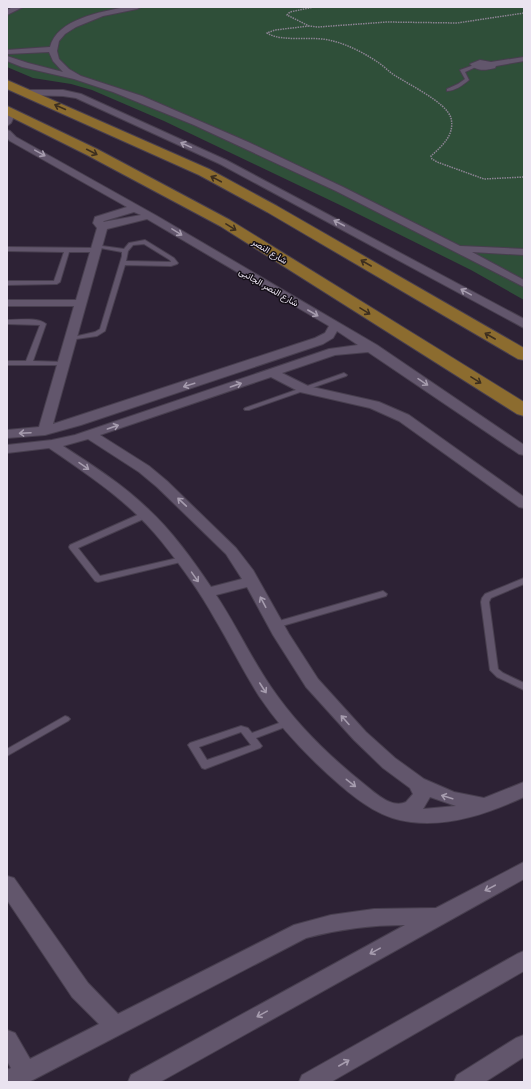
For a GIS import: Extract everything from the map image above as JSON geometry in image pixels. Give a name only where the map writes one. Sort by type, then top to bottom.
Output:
[{"type":"main road","points":[[7,84],[204,172],[272,209],[524,355]]},
{"type":"main road","name":"شارع النصر","points":[[9,115],[92,152],[225,223],[524,410]]},
{"type":"street","points":[[7,13],[19,7]]},
{"type":"street","points":[[78,78],[55,60],[53,49],[59,36],[71,26],[99,15],[137,7]]},
{"type":"street","points":[[7,52],[53,49]]},
{"type":"street","points":[[7,58],[25,66],[78,78],[138,98],[208,128],[458,248],[524,284]]},
{"type":"street","points":[[476,66],[474,64],[480,62],[491,64],[524,59]]},
{"type":"street","points":[[28,93],[58,93],[78,96],[223,162],[308,206],[524,324]]},
{"type":"street","name":"شارع النصر الجانبى","points":[[7,133],[13,138],[153,218],[372,348],[524,451]]},
{"type":"street","points":[[102,228],[98,223],[99,219],[102,217],[135,208]]},
{"type":"street","points":[[102,228],[134,219],[153,218]]},
{"type":"street","points":[[48,438],[64,364],[102,228]]},
{"type":"street","points":[[458,248],[524,252]]},
{"type":"street","points":[[511,276],[524,272]]},
{"type":"street","points":[[7,303],[81,303]]},
{"type":"street","points":[[7,449],[48,438],[86,419],[319,341],[329,335],[335,326]]},
{"type":"street","points":[[7,434],[48,438],[91,435],[334,352],[372,348]]},
{"type":"street","points":[[274,357],[289,367]]},
{"type":"street","points":[[273,373],[304,389],[374,405],[404,418],[524,504]]},
{"type":"street","points":[[91,435],[144,469],[162,484],[231,551],[251,581],[275,625],[312,683],[365,742],[389,763],[417,784],[451,798],[486,804]]},
{"type":"street","points":[[48,438],[114,488],[145,515],[166,537],[216,606],[247,663],[273,704],[290,722],[308,745],[333,769],[369,797],[393,811],[416,815],[438,816],[474,809],[524,789]]},
{"type":"street","points":[[206,593],[251,581]]},
{"type":"street","points":[[393,811],[408,810],[417,804],[422,794],[417,784]]},
{"type":"street","points":[[139,1082],[524,870]]},
{"type":"street","points":[[7,884],[80,990],[115,1026]]},
{"type":"street","points":[[7,1040],[16,1077],[302,932],[330,923],[374,917],[439,916]]},
{"type":"street","points":[[310,1082],[524,960]]},
{"type":"street","points":[[465,1082],[524,1046]]},
{"type":"lane","points":[[448,90],[460,85],[467,79],[462,70],[476,66]]},
{"type":"lane","points":[[71,339],[97,334],[104,330],[125,251],[134,242],[145,242],[172,259],[175,263],[123,263]]},
{"type":"lane","points":[[7,249],[67,250],[97,248],[125,251]]},
{"type":"lane","points":[[7,283],[57,282],[67,250]]},
{"type":"lane","points":[[7,322],[38,322],[43,324],[29,364]]},
{"type":"lane","points":[[7,363],[64,364]]},
{"type":"lane","points":[[247,409],[344,375]]},
{"type":"lane","points":[[145,515],[73,547],[98,579],[182,559]]},
{"type":"lane","points":[[524,581],[488,596],[485,602],[494,670],[500,676],[524,687]]},
{"type":"lane","points":[[275,625],[383,594]]},
{"type":"lane","points":[[7,753],[65,719]]},
{"type":"lane","points":[[250,737],[290,722]]},
{"type":"lane","points":[[241,729],[245,730],[250,737],[257,746],[205,765],[193,745],[241,729]]},
{"type":"path","points":[[309,26],[287,15],[290,12],[314,7]]},
{"type":"path","points":[[524,13],[457,23],[387,22],[328,27],[309,26],[275,30],[267,33],[269,36],[276,38],[324,38],[353,49],[378,63],[444,109],[451,121],[450,132],[448,140],[431,156],[432,159],[437,162],[484,179],[524,177]]},
{"type":"green space","points":[[7,7],[524,7],[524,300],[471,270],[342,206],[164,121],[92,90],[71,84],[33,78],[7,67]]}]
